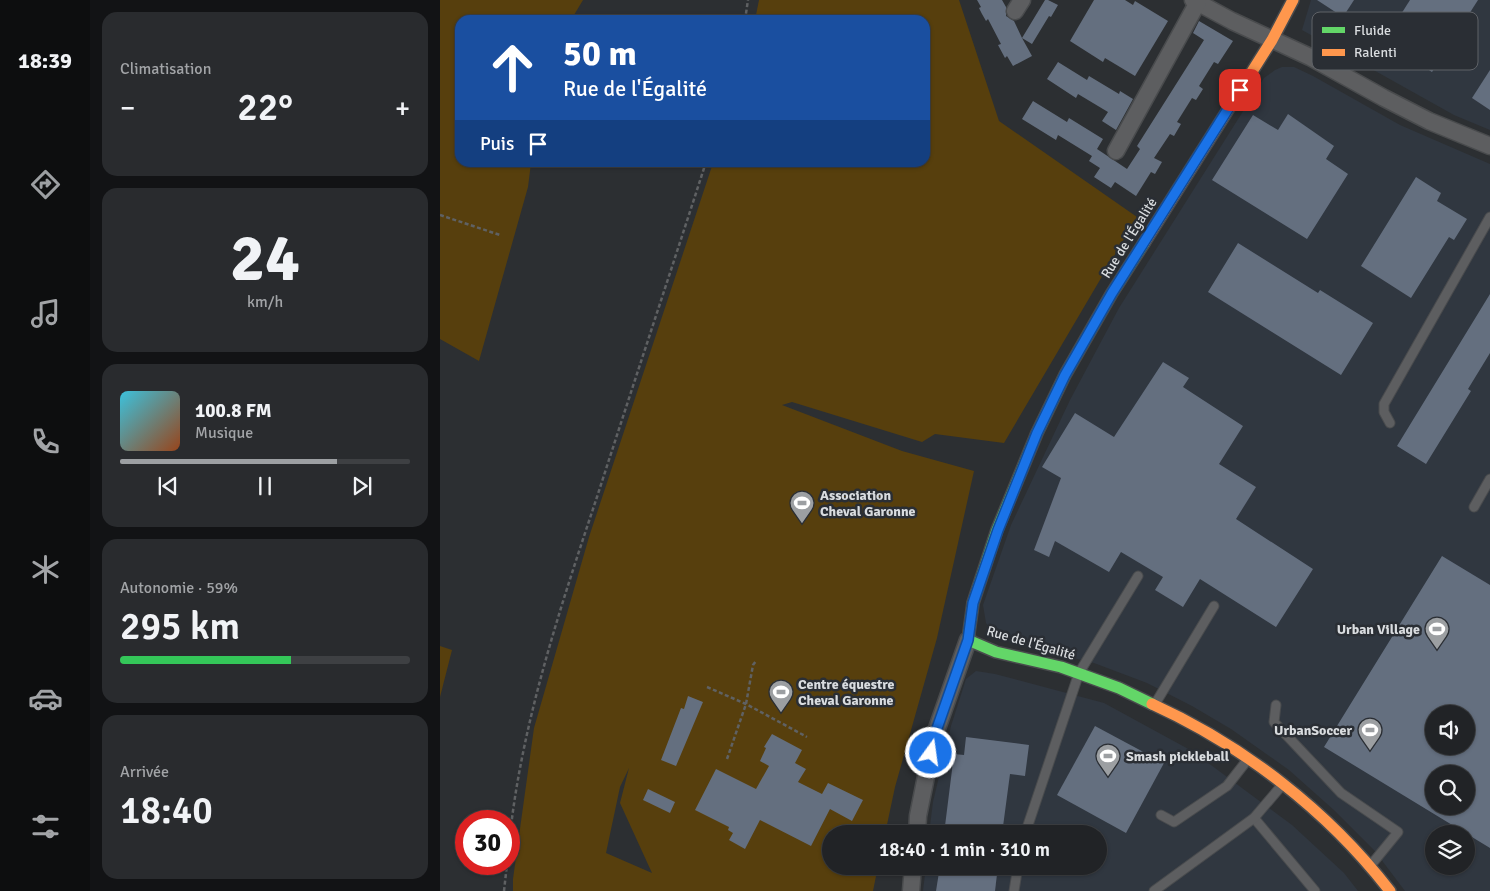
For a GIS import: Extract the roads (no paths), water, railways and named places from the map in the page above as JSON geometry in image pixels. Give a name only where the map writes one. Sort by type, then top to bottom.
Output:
[{"type":"street","name":"Rue de l'Égalité","points":[[1293,0],[1272,40],[1112,293],[1065,375],[1037,433],[998,530],[973,603],[968,640],[996,652],[1062,667],[1118,688],[1180,716],[1225,742],[1283,784],[1314,810],[1370,865],[1390,891]]},
{"type":"street","points":[[1116,151],[1196,1],[1272,40],[1312,57]]},
{"type":"street","points":[[1335,70],[1429,122],[1490,146]]},
{"type":"street","points":[[918,825],[934,737],[968,640]]},
{"type":"street","points":[[911,891],[912,875]]},
{"type":"lane","points":[[1390,423],[1384,412],[1384,404],[1490,217]]},
{"type":"lane","points":[[1474,507],[1490,479]]},
{"type":"lane","points":[[1028,825],[1079,673],[1138,576]]},
{"type":"lane","points":[[1154,704],[1214,606]]},
{"type":"lane","points":[[1276,705],[1274,722],[1341,793],[1398,832],[1370,865]]},
{"type":"lane","points":[[1161,814],[1174,822],[1226,786],[1248,758]]},
{"type":"lane","points":[[1154,891],[1254,818],[1283,784]]},
{"type":"lane","points":[[1254,818],[1315,891]]},
{"type":"lane","points":[[1014,891],[1017,875]]},
{"type":"place","name":"Association Cheval Garonne","points":[[802,524]]},
{"type":"place","name":"Urban Village","points":[[1437,650]]},
{"type":"place","name":"Centre équestre Cheval Garonne","points":[[781,713]]},
{"type":"place","name":"UrbanSoccer","points":[[1370,751]]},
{"type":"place","name":"Smash pickleball","points":[[1108,777]]}]
